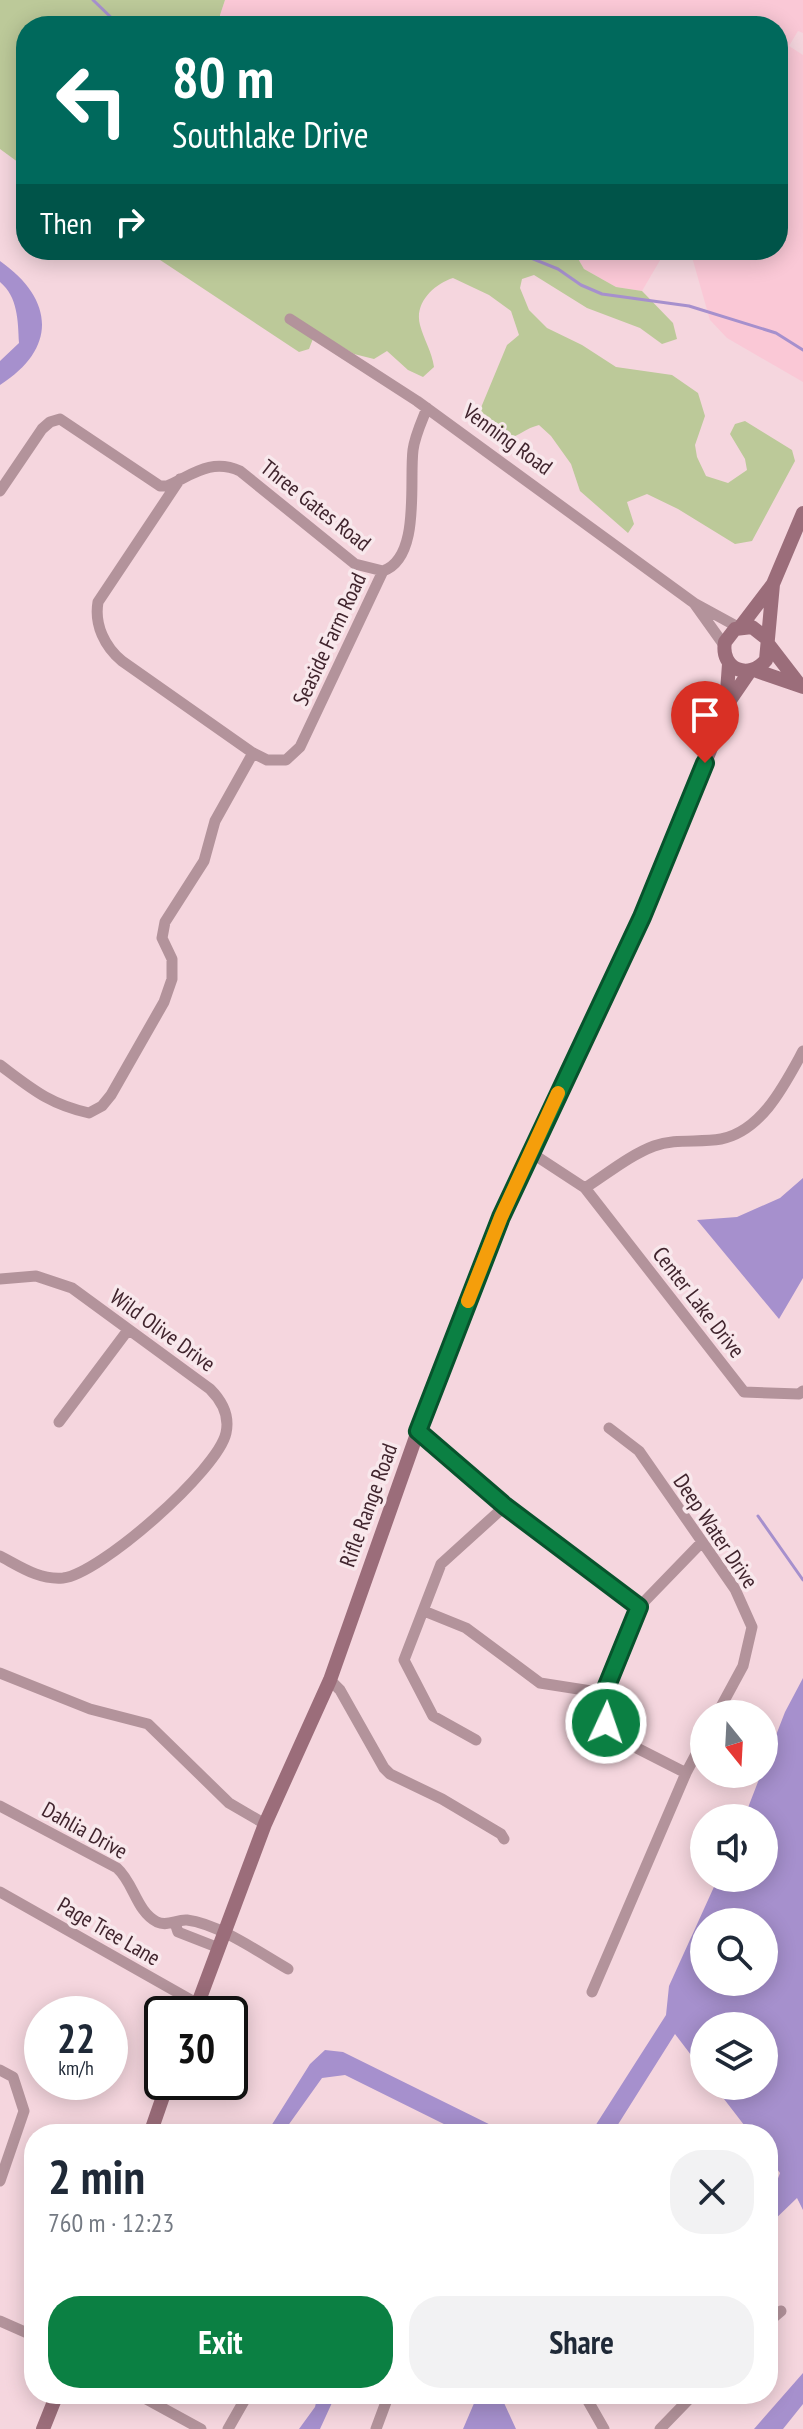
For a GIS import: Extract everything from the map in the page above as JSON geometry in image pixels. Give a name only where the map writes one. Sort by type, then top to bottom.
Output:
[{"type":"main road","points":[[801,686],[752,670],[739,670],[729,664],[724,655],[724,645],[728,636],[740,627],[773,584],[803,513]]},
{"type":"main road","points":[[752,670],[766,660],[773,584]]},
{"type":"main road","points":[[740,627],[756,628],[801,686]]},
{"type":"main road","name":"Rifle Range Road","points":[[726,706],[729,664]]},
{"type":"main road","name":"Rifle Range Road","points":[[201,1996],[265,1824],[330,1680],[418,1431],[501,1217],[642,917],[726,706],[752,670]]},
{"type":"main road","points":[[153,2124],[162,2100]]},
{"type":"main road","points":[[43,2429],[53,2404]]},
{"type":"street","name":"Venning Road","points":[[290,319],[427,408],[694,603],[740,627]]},
{"type":"street","name":"Seaside Farm Road","points":[[180,479],[98,602],[102,635],[107,646],[122,661],[253,753],[267,760],[279,761],[291,757],[300,747],[383,571],[393,567],[408,538],[414,445],[427,408]]},
{"type":"street","name":"Three Gates Road","points":[[0,491],[42,429],[57,419],[69,423],[153,484],[167,486],[193,472],[213,466],[227,466],[240,471],[355,564],[383,571]]},
{"type":"street","name":"Venning Road","points":[[694,603],[724,645]]},
{"type":"street","points":[[0,1065],[47,1100],[89,1113],[102,1106],[111,1095],[164,1002],[174,968],[162,938],[165,922],[204,861],[215,821],[253,753]]},
{"type":"street","points":[[585,1188],[654,1146],[677,1141],[723,1139],[753,1124],[782,1090],[803,1051]]},
{"type":"street","name":"Center Lake Drive","points":[[530,1152],[585,1188],[744,1392],[802,1397]]},
{"type":"street","name":"Wild Olive Drive","points":[[0,1279],[36,1276],[72,1288],[210,1389],[226,1411],[226,1432],[219,1450],[163,1512],[83,1572],[66,1578],[43,1578],[0,1556]]},
{"type":"street","points":[[59,1422],[128,1330]]},
{"type":"street","name":"Deep Water Drive","points":[[609,1428],[639,1451],[735,1589],[752,1627],[743,1666],[725,1700]]},
{"type":"street","points":[[418,1431],[505,1506],[639,1607]]},
{"type":"street","points":[[476,1740],[433,1716],[404,1660],[441,1564],[505,1506]]},
{"type":"street","points":[[686,1773],[625,1742],[606,1723],[604,1693],[639,1607],[701,1543]]},
{"type":"street","points":[[424,1611],[466,1628],[540,1683],[604,1693]]},
{"type":"street","points":[[0,1673],[90,1709],[148,1724],[229,1803],[265,1824]]},
{"type":"street","points":[[330,1680],[340,1690],[390,1774],[453,1805],[501,1834],[504,1839]]},
{"type":"street","points":[[592,1992],[690,1765]]},
{"type":"street","name":"Dahlia Drive","points":[[0,1806],[117,1868],[125,1875],[148,1915],[164,1924],[175,1923],[178,1932],[222,1941]]},
{"type":"street","name":"Page Tree Lane","points":[[0,1892],[174,1996]]},
{"type":"street","points":[[222,1941],[288,1969]]},
{"type":"street","points":[[0,2070],[13,2077],[24,2111],[0,2181]]},
{"type":"street","points":[[0,2321],[24,2332]]},
{"type":"street","points":[[155,2404],[201,2429]]},
{"type":"street","points":[[228,2429],[242,2404]]},
{"type":"street","points":[[376,2429],[385,2404]]},
{"type":"street","points":[[590,2404],[604,2429]]},
{"type":"street","points":[[660,2429],[684,2404]]},
{"type":"shaded area","points":[[225,0],[803,0],[803,33],[798,31],[789,46],[803,55],[803,382],[727,338],[710,320],[693,260],[788,260],[788,16],[220,15]]},
{"type":"shaded area","points":[[579,260],[660,260],[642,291],[616,287],[584,269]]},
{"type":"shaded area","points":[[0,261],[31,291],[42,323],[40,340],[32,355],[19,371],[0,385],[0,361],[19,343],[14,302],[0,282]]},
{"type":"shaded area","points":[[803,1178],[803,1278],[779,1319],[697,1220],[737,1217],[780,1198]]},
{"type":"shaded area","points":[[803,1678],[803,2210],[797,2198],[778,2216],[778,2124],[743,2124],[725,2100],[778,2100],[778,2012],[690,2012],[690,2054],[675,2034],[618,2124],[596,2124],[666,2015],[669,1986],[690,1940],[690,1996],[778,1996],[778,1908],[704,1908],[712,1892],[778,1892],[778,1804],[749,1804],[756,1788],[778,1788],[778,1730]]},
{"type":"shaded area","points":[[325,2050],[343,2052],[489,2124],[444,2124],[345,2075],[322,2078],[289,2124],[272,2124],[310,2064]]},
{"type":"shaded area","points":[[803,2373],[803,2404],[783,2429],[754,2429]]},
{"type":"shaded area","points":[[316,2404],[331,2404],[320,2429],[299,2429]]},
{"type":"shaded area","points":[[474,2404],[505,2404],[516,2429],[463,2429]]},
{"type":"green space","points":[[0,0],[225,0],[220,16],[16,16],[16,161],[0,149]]},
{"type":"green space","points":[[160,260],[579,260],[584,269],[616,287],[642,291],[673,323],[677,339],[662,344],[640,328],[587,308],[534,275],[522,279],[520,288],[529,310],[547,328],[582,345],[616,367],[672,375],[698,393],[705,416],[695,445],[706,476],[728,483],[747,470],[745,459],[730,434],[735,424],[745,421],[792,450],[795,461],[752,541],[735,544],[647,494],[627,502],[634,524],[628,533],[580,491],[571,464],[539,425],[500,440],[480,410],[507,345],[519,335],[511,311],[489,295],[453,278],[427,296],[419,317],[434,367],[423,377],[408,370],[387,351],[374,359],[354,354],[316,331],[309,349],[299,352]]},
{"type":"waterway","points":[[93,0],[110,16]]},
{"type":"waterway","points":[[536,260],[602,294],[689,306],[776,333],[803,350]]},
{"type":"waterway","points":[[758,1516],[803,1580]]},
{"type":"slow traffic","points":[[468,1301],[501,1217],[558,1093]]},
{"type":"route","points":[[606,1723],[604,1693],[639,1607],[505,1506],[418,1431],[501,1217],[642,917],[705,763]]}]
